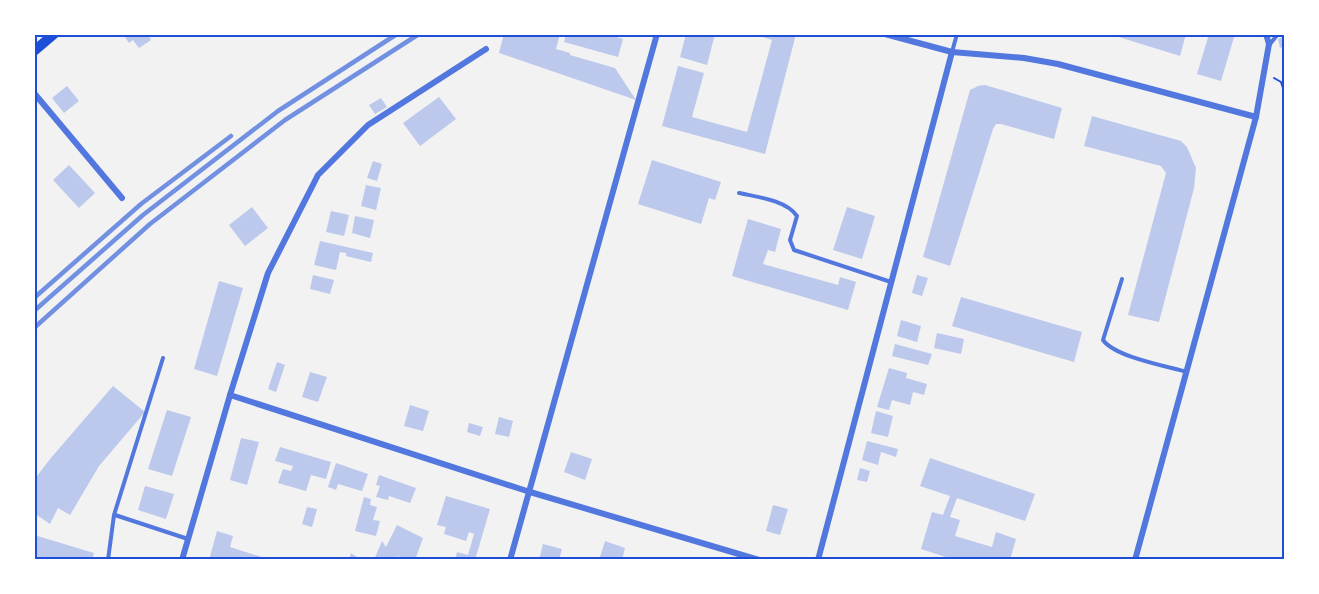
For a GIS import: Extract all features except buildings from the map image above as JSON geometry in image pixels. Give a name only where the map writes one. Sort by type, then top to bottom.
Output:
[{"type":"main road","points":[[34,51],[54,34]]},
{"type":"street","points":[[510,560],[657,34]]},
{"type":"street","points":[[885,34],[952,52],[1024,58],[1058,64],[1256,117]]},
{"type":"street","points":[[1135,560],[1256,117],[1269,44],[1266,34]]},
{"type":"street","points":[[182,560],[268,273],[318,175],[368,125],[486,49]]},
{"type":"street","points":[[818,560],[952,52]]},
{"type":"street","points":[[34,93],[122,198]]},
{"type":"street","points":[[230,395],[530,492],[759,560]]},
{"type":"lane","points":[[952,52],[957,34]]},
{"type":"lane","points":[[1269,44],[1278,34]]},
{"type":"lane","points":[[739,193],[784,205],[793,211],[797,216],[790,240],[794,250],[891,282]]},
{"type":"lane","points":[[1122,279],[1103,340],[1107,346],[1119,352],[1187,373]]},
{"type":"lane","points":[[108,560],[114,515],[163,358]]},
{"type":"lane","points":[[114,515],[188,539]]},
{"type":"path","points":[[1264,73],[1281,82],[1284,91]]},
{"type":"railway","points":[[34,311],[143,215],[278,111],[397,34]]},
{"type":"railway","points":[[34,328],[150,224],[285,120],[419,34]]},
{"type":"railway","points":[[34,298],[141,204],[231,136]]}]
